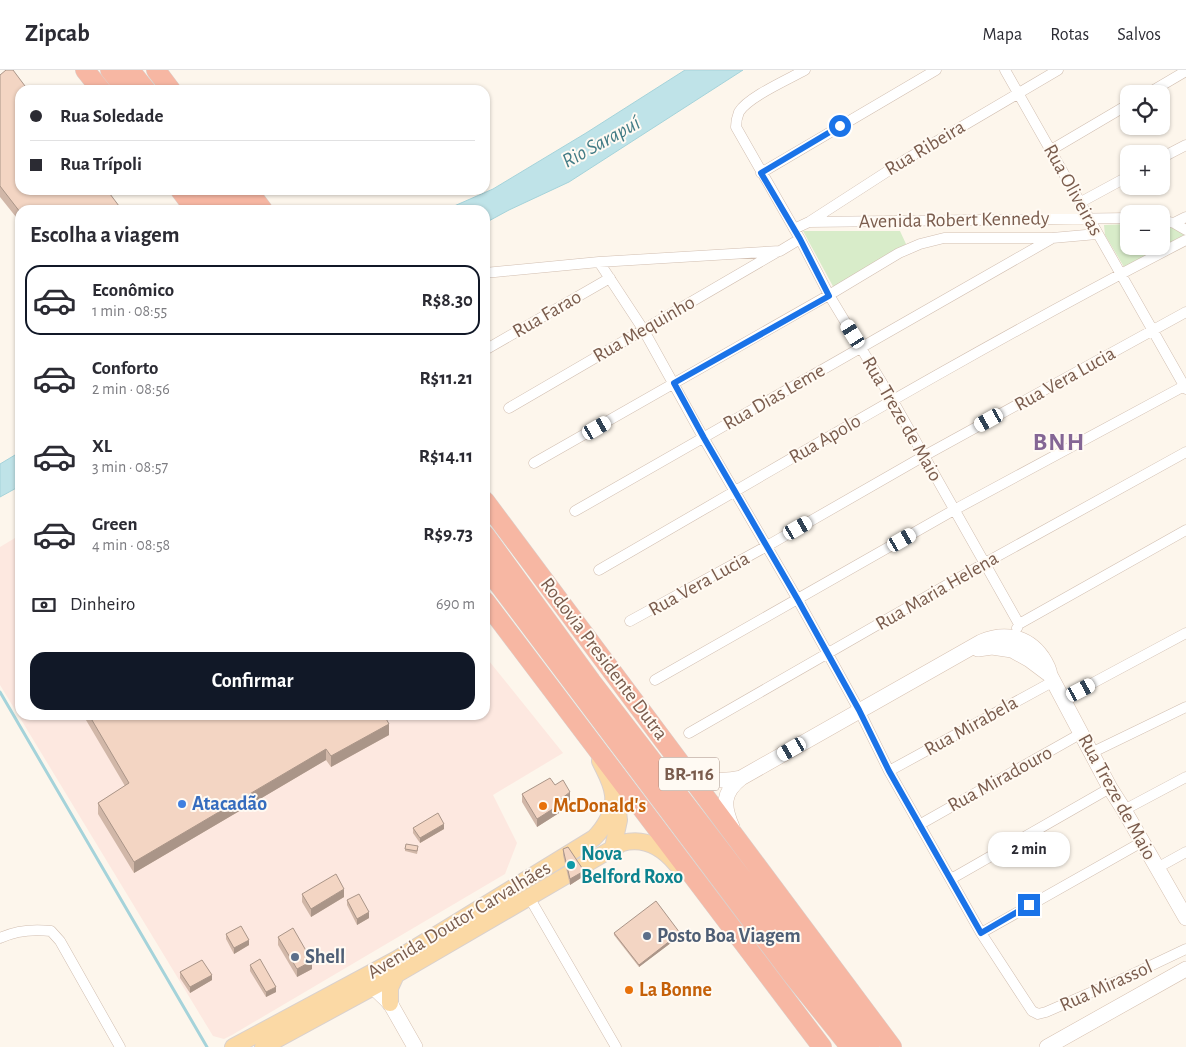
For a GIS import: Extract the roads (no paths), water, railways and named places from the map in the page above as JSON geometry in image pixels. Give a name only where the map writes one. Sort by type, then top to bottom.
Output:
[{"type":"highway","points":[[85,70],[97,85]]},
{"type":"highway","points":[[110,70],[122,85]]},
{"type":"highway","points":[[130,70],[142,85]]},
{"type":"highway","points":[[156,70],[167,85]]},
{"type":"highway","points":[[228,195],[236,205]]},
{"type":"highway","name":"BR-116","points":[[490,509],[892,1047]]},
{"type":"highway","name":"Rodovia Presidente Dutra","points":[[490,542],[590,681],[870,1047]]},
{"type":"highway","name":"Rodovia Presidente Dutra","points":[[490,573],[790,972],[850,1047]]},
{"type":"highway","name":"BR-116","points":[[490,608],[822,1047]]},
{"type":"main road","points":[[736,837],[726,813],[726,800],[730,790],[741,778],[969,649],[992,638],[1017,630]]},
{"type":"main road","name":"Rua Treze de Maio","points":[[1017,630],[1023,640],[1034,648],[1046,664],[1090,753],[1186,918]]},
{"type":"main road","name":"Rua Treze de Maio","points":[[969,649],[992,647],[1012,650],[1030,660],[1052,678]]},
{"type":"main road","points":[[594,746],[617,802],[619,814],[613,848]]},
{"type":"main road","points":[[679,761],[702,776],[714,781],[741,778]]},
{"type":"main road","name":"Avenida Doutor Carvalhães","points":[[233,1047],[368,982],[397,959],[594,838],[609,818],[614,797]]},
{"type":"main road","points":[[263,1047],[368,982],[396,975],[622,843],[630,841],[653,844],[667,854],[704,892]]},
{"type":"main road","points":[[1047,1047],[1186,969]]},
{"type":"main road","points":[[390,1003],[390,988],[396,975]]},
{"type":"main road","points":[[368,982],[390,1003],[415,1047]]},
{"type":"street","points":[[164,70],[169,85]]},
{"type":"street","name":"Rua Treze de Maio","points":[[805,70],[749,101],[740,111],[736,120],[736,127],[800,239],[829,296],[893,400],[985,563],[1017,630]]},
{"type":"street","points":[[761,173],[936,70]]},
{"type":"street","name":"Rua Oliveiras","points":[[1005,70],[1152,331],[1186,387]]},
{"type":"street","name":"Rua Ribeira","points":[[794,230],[905,160],[1058,70]]},
{"type":"street","points":[[1162,85],[1186,71]]},
{"type":"street","points":[[1051,150],[1120,109]]},
{"type":"street","points":[[1170,153],[1186,144]]},
{"type":"street","points":[[1081,202],[1120,181]]},
{"type":"street","points":[[1174,223],[1186,217]]},
{"type":"street","name":"Avenida Robert Kennedy","points":[[809,222],[1120,218]]},
{"type":"street","points":[[1170,222],[1186,230]]},
{"type":"street","name":"Avenida Robert Kennedy","points":[[534,463],[829,296],[899,253],[920,244],[944,238],[1052,238],[1097,234]]},
{"type":"street","name":"Rua Dias Leme","points":[[575,511],[1052,238]]},
{"type":"street","points":[[490,273],[599,262],[780,250],[800,239]]},
{"type":"street","name":"Rua Apolo","points":[[598,570],[893,400],[1120,274],[1186,240]]},
{"type":"street","name":"Rua Mequinho","points":[[509,408],[780,250]]},
{"type":"street","points":[[599,262],[644,329],[704,438],[798,600],[859,710],[889,771],[981,933],[1142,842]]},
{"type":"street","name":"Rua Farao","points":[[490,347],[610,278]]},
{"type":"street","name":"Rua Vera Lucia","points":[[630,621],[1186,312]]},
{"type":"street","points":[[655,680],[954,510],[1186,387]]},
{"type":"street","name":"Rua Maria Helena","points":[[689,732],[985,563],[1186,452]]},
{"type":"street","points":[[1017,630],[1186,530]]},
{"type":"street","points":[[1063,699],[1186,633]]},
{"type":"street","name":"Rua Mirabela","points":[[889,771],[1052,678]]},
{"type":"street","points":[[1090,753],[1186,707]]},
{"type":"street","name":"Rua Miradouro","points":[[919,825],[1080,734]]},
{"type":"street","points":[[1124,810],[1186,777]]},
{"type":"street","points":[[951,879],[1110,788]]},
{"type":"street","points":[[1157,868],[1186,852]]},
{"type":"street","points":[[529,897],[616,1047]]},
{"type":"street","points":[[0,938],[39,929],[51,931],[60,941],[120,1047]]},
{"type":"street","name":"Rua Mirassol","points":[[981,933],[1027,1004],[1032,1011],[1038,1014],[1129,976],[1186,949]]},
{"type":"water","name":"Rio Sarapuí","points":[[685,70],[743,70],[569,182],[490,220],[490,205],[456,205],[479,195],[490,195],[490,190],[586,133]]},
{"type":"water","points":[[15,455],[15,489],[0,497],[0,464]]},
{"type":"waterway","points":[[0,692],[15,718]]},
{"type":"waterway","points":[[16,720],[207,1047]]},
{"type":"place","name":"Atacadão","points":[[182,804]]},
{"type":"place","name":"McDonald's","points":[[543,806]]},
{"type":"place","name":"Nova Belford Roxo","points":[[571,865]]},
{"type":"place","name":"Posto Boa Viagem","points":[[647,936]]},
{"type":"place","name":"Shell","points":[[295,957]]},
{"type":"place","name":"La Bonne","points":[[629,990]]},
{"type":"district","name":"BNH","points":[[1059,442]]}]
